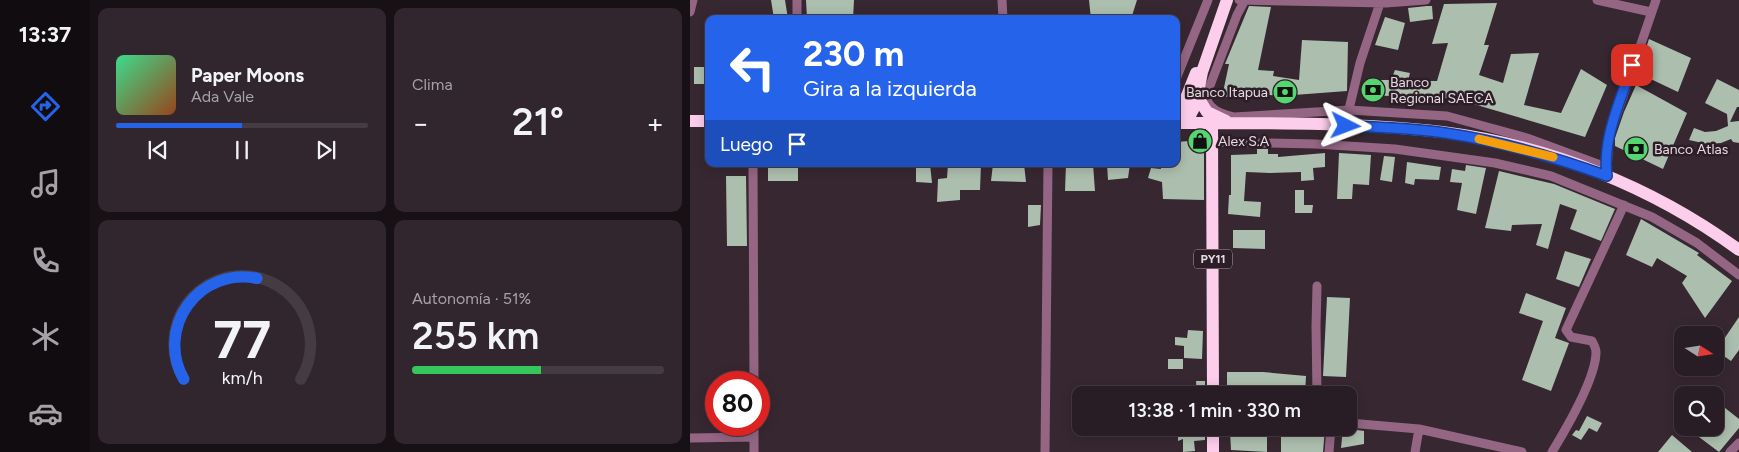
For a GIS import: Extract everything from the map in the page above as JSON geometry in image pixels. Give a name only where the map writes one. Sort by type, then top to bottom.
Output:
[{"type":"highway","points":[[1227,0],[1192,95],[1184,110],[1181,123],[1346,126],[1443,132],[1490,140],[1606,172],[1682,212],[1739,250]]},
{"type":"highway","points":[[1180,106],[1192,95]]},
{"type":"highway","points":[[1192,95],[1207,112],[1233,123]]},
{"type":"highway","points":[[690,121],[705,121]]},
{"type":"highway","name":"PY11","points":[[1212,123],[1213,386]]},
{"type":"highway","points":[[1213,436],[1213,452]]},
{"type":"street","points":[[690,12],[693,0]]},
{"type":"street","points":[[796,0],[797,15]]},
{"type":"street","points":[[1002,0],[1003,15]]},
{"type":"street","points":[[1180,69],[1208,0]]},
{"type":"street","points":[[1426,0],[1242,0],[1209,85],[1206,96],[1207,102],[1213,109],[1234,117],[1349,110],[1447,116],[1527,138],[1606,172],[1609,136],[1650,12],[1656,0]]},
{"type":"street","points":[[1597,0],[1650,12]]},
{"type":"street","points":[[1346,126],[1360,63],[1381,1]]},
{"type":"street","points":[[1213,142],[1316,144],[1395,149],[1495,163],[1551,176],[1652,217],[1697,243],[1739,275]]},
{"type":"street","points":[[754,167],[754,371]]},
{"type":"street","points":[[1045,452],[1048,167]]},
{"type":"street","points":[[1552,452],[1566,428],[1593,370],[1597,350],[1592,342],[1571,337],[1566,330],[1590,282],[1624,205]]},
{"type":"street","points":[[1317,386],[1316,326],[1318,286]]},
{"type":"street","points":[[1357,424],[1419,429],[1522,452]]},
{"type":"street","points":[[1415,452],[1419,429]]},
{"type":"street","points":[[1329,452],[1330,436]]},
{"type":"street","points":[[690,438],[754,437],[754,452]]},
{"type":"street","points":[[1730,452],[1739,443]]},
{"type":"building","points":[[771,0],[785,0],[787,15],[773,15]]},
{"type":"building","points":[[806,0],[854,0],[853,15],[807,15]]},
{"type":"building","points":[[1089,0],[1137,0],[1132,15],[1091,15]]},
{"type":"building","points":[[1497,3],[1484,45],[1489,45],[1479,75],[1503,83],[1511,54],[1539,53],[1524,105],[1561,113],[1581,69],[1607,85],[1585,137],[1470,103],[1471,99],[1364,95],[1367,80],[1391,80],[1395,70],[1410,73],[1408,81],[1437,81],[1448,43],[1432,44],[1444,4]]},
{"type":"building","points":[[1249,6],[1271,7],[1258,70],[1274,71],[1273,76],[1299,80],[1302,40],[1348,42],[1347,91],[1294,95],[1294,97],[1274,97],[1275,95],[1222,97],[1229,64],[1225,64]]},
{"type":"building","points":[[1432,6],[1433,19],[1410,22],[1408,8]]},
{"type":"building","points":[[1385,17],[1405,23],[1398,50],[1375,45]]},
{"type":"building","points":[[1649,39],[1691,58],[1678,92],[1638,73]]},
{"type":"building","points":[[694,67],[705,67],[705,84],[694,84]]},
{"type":"building","points":[[1717,79],[1739,90],[1739,107],[1737,107],[1730,122],[1739,121],[1739,143],[1733,142],[1731,139],[1721,143],[1707,144],[1689,140],[1694,128],[1705,132],[1716,131],[1728,126],[1727,114],[1705,103]]},
{"type":"building","points":[[1636,85],[1687,113],[1663,169],[1615,146],[1615,138]]},
{"type":"building","points":[[1204,140],[1204,200],[1163,199],[1162,182],[1148,178],[1151,168],[1180,167],[1180,142]]},
{"type":"building","points":[[1257,149],[1268,149],[1268,154],[1278,154],[1278,157],[1325,153],[1325,167],[1313,168],[1314,180],[1301,181],[1301,172],[1246,172],[1244,201],[1261,202],[1260,217],[1228,214],[1229,195],[1231,195],[1231,155],[1257,154]]},
{"type":"building","points":[[1339,153],[1371,155],[1369,185],[1353,184],[1352,199],[1337,199]]},
{"type":"building","points":[[1384,156],[1395,157],[1392,182],[1380,180]]},
{"type":"building","points":[[1407,162],[1441,167],[1439,180],[1415,179],[1414,185],[1405,183]]},
{"type":"building","points":[[1466,165],[1486,168],[1476,214],[1457,210],[1462,183],[1450,182],[1452,169],[1465,171]]},
{"type":"building","points":[[768,167],[798,167],[798,181],[768,181]]},
{"type":"building","points":[[916,167],[930,167],[932,183],[916,182]]},
{"type":"building","points":[[948,167],[981,167],[980,190],[960,190],[960,200],[937,202],[938,179],[947,178]]},
{"type":"building","points":[[993,167],[1024,167],[1026,182],[991,181]]},
{"type":"building","points":[[1066,167],[1093,167],[1095,191],[1065,191]]},
{"type":"building","points":[[1107,167],[1130,167],[1128,178],[1108,180]]},
{"type":"building","points":[[1499,171],[1554,184],[1615,209],[1601,241],[1570,229],[1577,210],[1560,204],[1548,249],[1536,245],[1542,224],[1512,225],[1511,231],[1485,228]]},
{"type":"building","points":[[726,176],[746,176],[747,246],[727,246]]},
{"type":"building","points":[[1295,190],[1304,190],[1304,205],[1313,205],[1312,213],[1295,213]]},
{"type":"building","points":[[1028,205],[1041,205],[1040,225],[1028,227]]},
{"type":"building","points":[[1641,219],[1699,253],[1697,255],[1732,281],[1705,318],[1682,283],[1687,276],[1657,258],[1652,267],[1626,255]]},
{"type":"building","points":[[1233,230],[1265,230],[1265,249],[1233,248]]},
{"type":"building","points":[[1565,251],[1591,259],[1579,287],[1556,279]]},
{"type":"building","points":[[1526,293],[1566,308],[1555,338],[1569,343],[1551,391],[1522,380],[1543,321],[1519,313]]},
{"type":"building","points":[[1327,297],[1350,298],[1346,377],[1323,376]]},
{"type":"building","points":[[1739,317],[1739,350],[1731,361],[1724,356],[1724,339]]},
{"type":"building","points":[[1188,330],[1203,331],[1202,359],[1184,358],[1184,346],[1175,345],[1175,337],[1187,338]]},
{"type":"building","points":[[1168,359],[1183,359],[1183,369],[1168,369]]},
{"type":"building","points":[[1227,372],[1263,372],[1306,376],[1305,386],[1227,386]]},
{"type":"building","points":[[1196,381],[1205,381],[1205,386],[1196,386]]},
{"type":"building","points":[[1724,407],[1739,419],[1739,428],[1719,452],[1698,436],[1724,436]]},
{"type":"building","points":[[1587,416],[1602,423],[1597,432],[1589,428],[1581,440],[1572,435],[1576,430],[1579,431]]},
{"type":"building","points":[[1357,430],[1364,431],[1364,444],[1341,448],[1342,436],[1357,436]]},
{"type":"building","points":[[1672,435],[1692,452],[1658,452]]},
{"type":"building","points":[[1178,436],[1205,436],[1205,440],[1194,441],[1195,451],[1183,452],[1183,439],[1178,441]]},
{"type":"building","points":[[1230,436],[1267,436],[1267,452],[1231,450]]},
{"type":"building","points":[[1281,436],[1324,436],[1323,452],[1281,452]]},
{"type":"slow traffic","points":[[1479,139],[1490,140],[1553,157]]},
{"type":"place","name":"Banco Regional SAECA","points":[[1373,90]]},
{"type":"place","name":"Banco Itapua","points":[[1285,92]]},
{"type":"place","name":"Alex S.A","points":[[1200,141]]},
{"type":"place","name":"Banco Atlas","points":[[1636,149]]},
{"type":"route","points":[[1346,126],[1443,132],[1490,140],[1564,160],[1607,176],[1609,136],[1632,65]]}]
